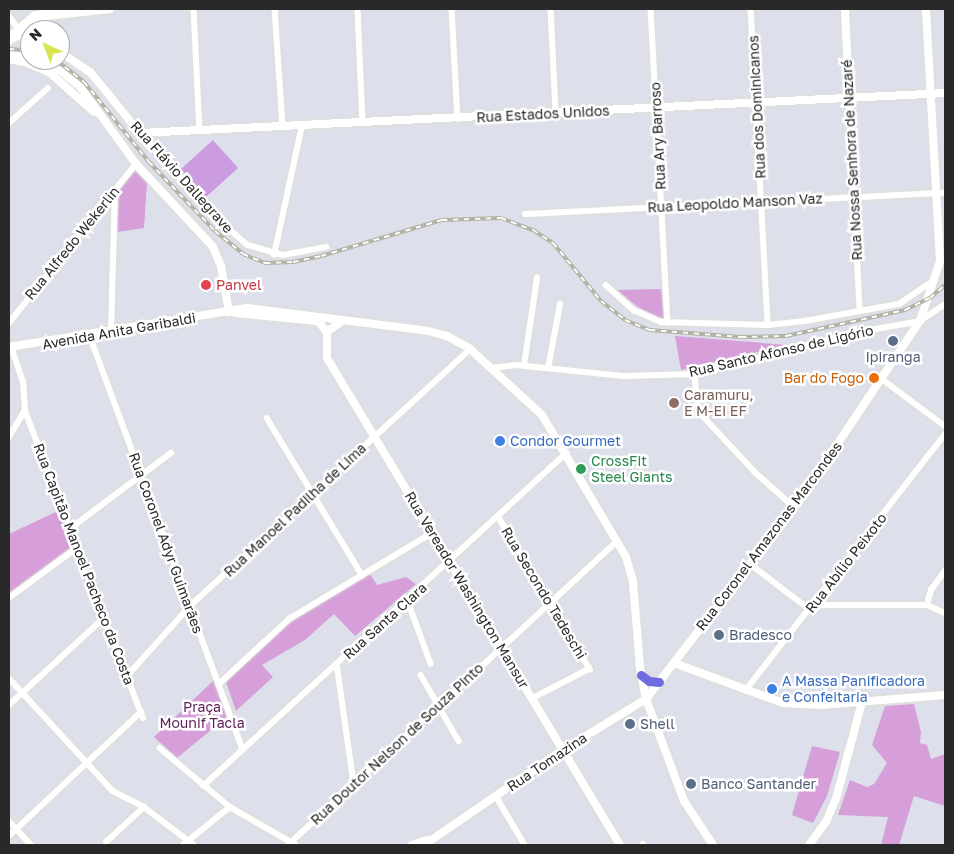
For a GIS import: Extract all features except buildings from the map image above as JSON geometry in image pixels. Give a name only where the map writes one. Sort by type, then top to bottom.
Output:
[{"type":"main road","points":[[9,41],[36,18],[59,9]]},
{"type":"main road","points":[[36,18],[110,9]]},
{"type":"main road","name":"Rua Nossa Senhora de Nazaré","points":[[845,9],[849,98]]},
{"type":"main road","points":[[920,321],[936,278],[940,261],[926,9]]},
{"type":"main road","points":[[9,37],[18,32]]},
{"type":"main road","name":"Rua Flávio Dallegrave","points":[[9,55],[49,72],[101,118]]},
{"type":"main road","name":"Rua Flávio Dallegrave","points":[[70,58],[91,72],[140,133]]},
{"type":"main road","name":"Rua Flávio Dallegrave","points":[[55,70],[75,82],[136,164],[213,247],[221,266],[228,312]]},
{"type":"main road","name":"Rua Estados Unidos","points":[[140,133],[458,119],[945,93]]},
{"type":"main road","name":"Avenida Anita Garibaldi","points":[[10,347],[90,336],[247,308],[438,333],[470,349],[537,409],[566,453],[617,541],[633,582],[641,675],[646,698],[684,801],[713,845]]},
{"type":"main road","name":"Avenida Anita Garibaldi","points":[[228,312],[318,322],[327,332]]},
{"type":"main road","points":[[327,332],[342,321]]},
{"type":"main road","name":"Rua Coronel Amazonas Marcondes","points":[[646,698],[794,506],[920,321]]},
{"type":"main road","name":"Rua Vereador Washington Mansur","points":[[327,332],[327,358],[620,845]]},
{"type":"main road","points":[[674,662],[745,691],[794,704],[862,702],[945,695]]},
{"type":"main road","points":[[641,675],[649,681],[659,682]]},
{"type":"main road","name":"Rua Tomazina","points":[[424,845],[563,750],[646,698]]},
{"type":"main road","points":[[809,845],[826,822],[836,799],[862,702]]},
{"type":"main road","name":"Rua Tomazina","points":[[412,845],[448,828]]},
{"type":"street","points":[[36,18],[43,9]]},
{"type":"street","points":[[194,9],[200,130]]},
{"type":"street","points":[[275,9],[283,127]]},
{"type":"street","points":[[358,9],[363,123]]},
{"type":"street","points":[[452,9],[458,119]]},
{"type":"street","points":[[551,9],[556,113]]},
{"type":"street","name":"Rua Ary Barroso","points":[[652,9],[668,323]]},
{"type":"street","name":"Rua dos Dominicanos","points":[[751,9],[768,324]]},
{"type":"street","points":[[9,16],[18,32]]},
{"type":"street","points":[[9,123],[48,88]]},
{"type":"street","name":"Rua Nossa Senhora de Nazaré","points":[[849,98],[860,311]]},
{"type":"street","points":[[302,126],[274,255],[326,247]]},
{"type":"street","name":"Rua Flávio Dallegrave","points":[[140,133],[227,229],[258,250],[274,255]]},
{"type":"street","name":"Rua Alfredo Wekerlin","points":[[9,323],[136,164]]},
{"type":"street","points":[[111,332],[115,190]]},
{"type":"street","name":"Rua Leopoldo Manson Vaz","points":[[525,214],[945,193]]},
{"type":"street","points":[[524,366],[537,278]]},
{"type":"street","points":[[606,285],[634,310],[652,320],[668,323],[768,324],[899,304],[936,278]]},
{"type":"street","points":[[548,369],[560,304]]},
{"type":"street","name":"Rua Coronel Amazonas Marcondes","points":[[920,321],[945,304]]},
{"type":"street","name":"Rua Santo Afonso de Ligório","points":[[492,368],[524,366],[625,376],[695,374],[845,336],[920,321]]},
{"type":"street","name":"Rua Coronel Adyr Guimarães","points":[[90,336],[243,750]]},
{"type":"street","name":"Rua Capitão Manoel Pacheco da Costa","points":[[10,347],[23,382],[25,410],[142,715],[87,763]]},
{"type":"street","name":"Rua Manoel Padilha de Lima","points":[[127,676],[190,606],[470,349]]},
{"type":"street","points":[[695,374],[698,406],[704,418],[755,472],[794,506]]},
{"type":"street","points":[[882,379],[945,426]]},
{"type":"street","points":[[9,437],[25,410]]},
{"type":"street","points":[[267,418],[362,575]]},
{"type":"street","name":"Rua Abílio Peixoto","points":[[745,691],[812,608],[945,434]]},
{"type":"street","points":[[70,528],[171,453]]},
{"type":"street","name":"Rua Santa Clara","points":[[203,786],[408,601],[566,453]]},
{"type":"street","name":"Rua Secondo Tedeschi","points":[[498,516],[590,669],[532,699]]},
{"type":"street","points":[[219,684],[289,619],[432,533]]},
{"type":"street","name":"Rua Doutor Nelson de Souza Pinto","points":[[292,844],[354,784],[617,541]]},
{"type":"street","points":[[9,598],[78,548]]},
{"type":"street","points":[[750,564],[805,607],[812,608],[822,605],[927,605],[945,614]]},
{"type":"street","points":[[927,605],[931,590],[945,571]]},
{"type":"street","points":[[408,601],[431,664]]},
{"type":"street","points":[[9,705],[104,617]]},
{"type":"street","points":[[337,664],[354,784]]},
{"type":"street","points":[[421,675],[459,740]]},
{"type":"street","points":[[9,678],[116,794],[144,807],[190,840],[194,845]]},
{"type":"street","points":[[160,748],[230,807],[292,844]]},
{"type":"street","points":[[9,836],[87,763]]},
{"type":"street","points":[[496,796],[525,845]]},
{"type":"street","points":[[106,842],[144,807]]},
{"type":"street","points":[[183,845],[230,807]]},
{"type":"street","points":[[9,821],[31,845]]},
{"type":"green space","points":[[134,170],[147,183],[144,228],[117,232],[119,189]]},
{"type":"green space","points":[[661,289],[664,319],[639,308],[617,290]]},
{"type":"green space","points":[[675,336],[727,340],[787,345],[681,370]]},
{"type":"green space","points":[[58,511],[73,546],[9,593],[9,534]]},
{"type":"green space","points":[[370,574],[377,585],[406,577],[416,584],[355,636],[334,614],[305,640],[262,665],[273,677],[236,711],[226,682],[291,622]]},
{"type":"green space","name":"Praça Mounif Tacla","points":[[214,680],[228,716],[177,758],[154,737]]},
{"type":"green space","points":[[914,704],[921,732],[920,743],[927,745],[931,759],[945,754],[945,806],[914,796],[899,845],[881,845],[888,817],[838,815],[850,780],[867,787],[874,784],[887,763],[872,745],[885,706]]},
{"type":"green space","points":[[812,746],[840,752],[827,796],[813,823],[792,815]]},
{"type":"shaded area","points":[[213,140],[238,168],[206,197],[181,169]]},
{"type":"railway","points":[[9,49],[20,50]]},
{"type":"railway","points":[[69,70],[84,82],[149,162],[215,231],[243,254],[265,263],[293,262],[321,256],[442,220],[501,218],[533,230],[553,243],[601,301],[625,320],[650,330],[741,337],[786,336],[905,310],[930,298],[945,285]]},
{"type":"place","name":"Panvel","points":[[206,285]]},
{"type":"place","name":"Ipiranga","points":[[893,341]]},
{"type":"place","name":"Bar do Fogo","points":[[874,378]]},
{"type":"place","name":"Caramuru, E M-EI EF","points":[[674,403]]},
{"type":"place","name":"Condor Gourmet","points":[[500,441]]},
{"type":"place","name":"CrossFit Steel Giants","points":[[581,469]]},
{"type":"place","name":"Bradesco","points":[[719,635]]},
{"type":"place","name":"A Massa Panificadora e Confeitaria","points":[[772,689]]},
{"type":"place","name":"Shell","points":[[630,724]]},
{"type":"place","name":"Banco Santander","points":[[691,784]]}]
